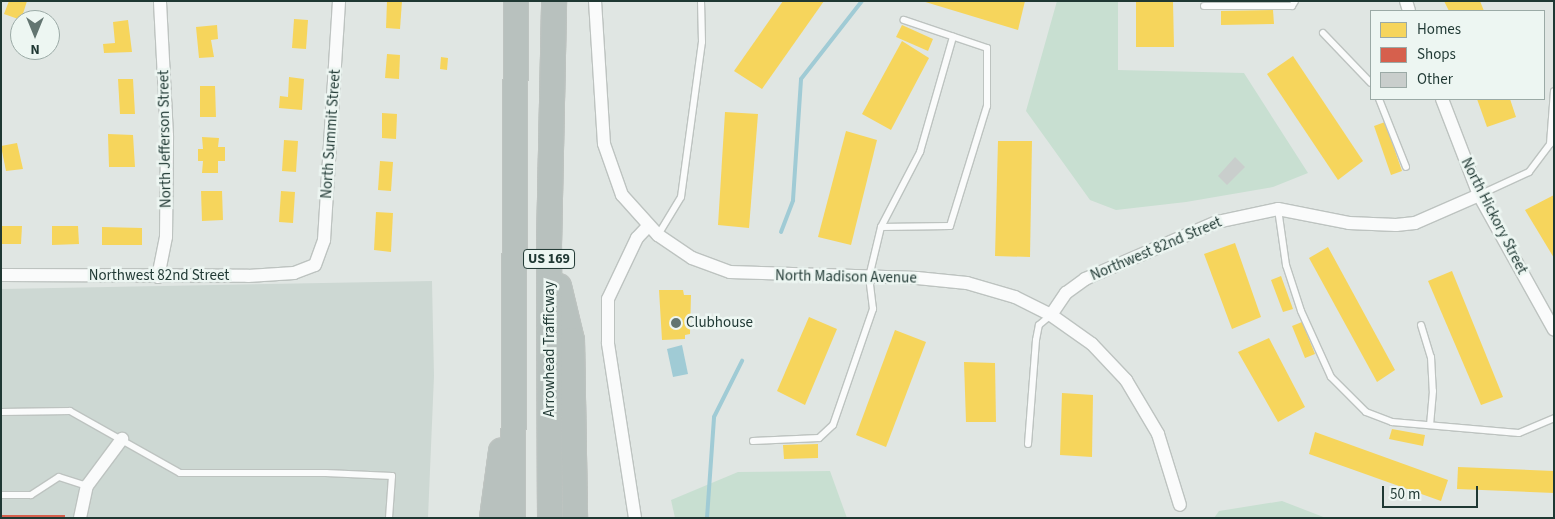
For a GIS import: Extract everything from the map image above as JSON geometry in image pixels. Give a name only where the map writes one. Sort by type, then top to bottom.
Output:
[{"type":"highway","name":"US 169","points":[[513,518],[516,1]]},
{"type":"highway","name":"Arrowhead Trafficway","points":[[550,518],[549,246],[554,1]]},
{"type":"highway","points":[[549,246],[572,340],[575,518]]},
{"type":"highway","points":[[492,518],[513,360]]},
{"type":"street","name":"North Jefferson Street","points":[[158,277],[166,228],[167,136],[160,1]]},
{"type":"street","name":"North Summit Street","points":[[315,265],[324,240],[339,1]]},
{"type":"street","name":"North Madison Avenue","points":[[595,1],[604,144],[622,195],[658,236],[692,258],[730,272],[967,283],[1015,297],[1051,315],[1092,344],[1126,380],[1158,434],[1180,505]]},
{"type":"street","name":"North Hickory Street","points":[[1442,100],[1479,195],[1554,330]]},
{"type":"street","name":"Northwest 82nd Street","points":[[1051,315],[1066,292],[1085,279],[1216,222],[1278,209],[1359,224],[1396,225],[1415,223],[1479,195]]},
{"type":"street","points":[[636,518],[608,343],[608,299],[637,238],[648,226]]},
{"type":"street","name":"Northwest 82nd Street","points":[[1,275],[158,277],[294,274],[315,265]]},
{"type":"street","points":[[80,518],[87,486],[122,439]]},
{"type":"lane","points":[[658,236],[682,197],[702,42],[701,1]]},
{"type":"lane","points":[[1204,6],[1292,6],[1295,1]]},
{"type":"lane","points":[[881,227],[950,226],[988,106],[988,48],[904,20]]},
{"type":"lane","points":[[1324,33],[1370,82]]},
{"type":"lane","points":[[753,441],[819,438],[834,425],[873,309],[869,277],[881,227],[920,152],[953,37]]},
{"type":"lane","points":[[1479,195],[1529,172],[1550,144],[1554,91]]},
{"type":"lane","points":[[1379,100],[1406,167]]},
{"type":"lane","points":[[1278,209],[1286,265],[1301,311],[1331,378],[1366,412],[1392,422],[1519,433],[1554,418]]},
{"type":"lane","points":[[1028,444],[1036,340],[1039,325],[1051,315]]},
{"type":"lane","points":[[1421,325],[1431,357],[1433,391],[1430,425]]},
{"type":"lane","points":[[1,412],[70,411],[180,473],[392,476],[389,518]]},
{"type":"lane","points":[[1,496],[31,496],[59,477],[87,486]]},
{"type":"shaded area","points":[[432,281],[434,376],[428,518],[1,518],[1,289]]},
{"type":"green space","points":[[1057,1],[1118,1],[1118,70],[1244,73],[1308,173],[1273,187],[1186,202],[1116,210],[1090,200],[1026,111]]},
{"type":"green space","points":[[830,471],[847,518],[675,518],[671,500],[738,472]]},
{"type":"green space","points":[[1282,501],[1326,518],[1214,518],[1219,511]]},
{"type":"water","points":[[682,345],[688,374],[673,377],[667,349]]},
{"type":"building: Homes","points":[[9,1],[27,1],[24,10],[10,10],[10,16],[4,14]]},
{"type":"building: Homes","points":[[387,1],[402,1],[400,29],[386,28]]},
{"type":"building: Homes","points":[[783,1],[824,1],[762,89],[734,71]]},
{"type":"building: Homes","points":[[922,1],[1025,1],[1018,30]]},
{"type":"building: Homes","points":[[1136,1],[1173,1],[1174,47],[1136,47]]},
{"type":"building: Homes","points":[[1444,1],[1480,1],[1484,10],[1448,10]]},
{"type":"building: Homes","points":[[1273,10],[1274,24],[1221,25],[1221,11]]},
{"type":"building: Homes","points":[[294,19],[308,20],[306,49],[292,48]]},
{"type":"building: Homes","points":[[128,20],[132,52],[104,53],[103,44],[115,43],[113,22]]},
{"type":"building: Homes","points":[[217,25],[218,39],[211,40],[214,57],[199,58],[196,27]]},
{"type":"building: Homes","points":[[902,25],[933,39],[928,51],[896,37]]},
{"type":"building: Homes","points":[[902,41],[929,58],[891,130],[862,114]]},
{"type":"building: Homes","points":[[387,54],[400,55],[399,79],[385,78]]},
{"type":"building: Homes","points":[[1293,56],[1363,161],[1338,180],[1267,74]]},
{"type":"building: Homes","points":[[441,57],[448,58],[447,70],[440,69]]},
{"type":"building: Homes","points":[[289,77],[304,79],[302,110],[279,108],[280,96],[288,97]]},
{"type":"building: Homes","points":[[118,79],[133,79],[135,114],[120,114]]},
{"type":"building: Homes","points":[[200,86],[215,86],[216,117],[200,117]]},
{"type":"building: Homes","points":[[1477,100],[1510,100],[1516,117],[1487,127]]},
{"type":"building: Homes","points":[[725,112],[758,114],[749,228],[718,225]]},
{"type":"building: Homes","points":[[382,113],[397,114],[396,139],[382,138]]},
{"type":"building: Homes","points":[[1385,122],[1402,171],[1391,175],[1374,126]]},
{"type":"building: Homes","points":[[846,131],[877,140],[851,245],[818,237]]},
{"type":"building: Homes","points":[[108,134],[133,135],[135,167],[109,167]]},
{"type":"building: Homes","points":[[202,137],[219,138],[218,147],[225,147],[225,161],[218,161],[218,173],[202,173],[203,161],[198,161],[198,149],[203,149]]},
{"type":"building: Homes","points":[[284,140],[298,141],[296,172],[282,171]]},
{"type":"building: Homes","points":[[998,141],[1032,141],[1030,257],[995,256]]},
{"type":"building: Homes","points":[[17,143],[23,169],[6,171],[1,146]]},
{"type":"building: Homes","points":[[380,161],[393,162],[391,191],[378,190]]},
{"type":"building: Homes","points":[[201,191],[222,191],[223,220],[202,221]]},
{"type":"building: Homes","points":[[281,191],[295,192],[293,223],[279,222]]},
{"type":"building: Homes","points":[[1554,195],[1554,258],[1525,210]]},
{"type":"building: Homes","points":[[376,212],[393,213],[391,252],[374,250]]},
{"type":"building: Homes","points":[[1,226],[22,226],[21,244],[1,244]]},
{"type":"building: Homes","points":[[52,226],[78,226],[79,244],[52,245]]},
{"type":"building: Homes","points":[[102,227],[142,228],[142,245],[102,245]]},
{"type":"building: Homes","points":[[1235,243],[1261,317],[1232,329],[1204,254]]},
{"type":"building: Homes","points":[[1328,247],[1395,370],[1377,382],[1309,258]]},
{"type":"building: Homes","points":[[1452,271],[1503,397],[1481,405],[1428,281]]},
{"type":"building: Homes","points":[[1281,276],[1293,309],[1283,312],[1271,280]]},
{"type":"building: Homes","name":"Clubhouse","points":[[659,290],[683,290],[684,295],[691,295],[690,334],[685,335],[685,339],[662,340]]},
{"type":"building: Homes","points":[[809,317],[837,329],[805,405],[777,391]]},
{"type":"building: Homes","points":[[1302,322],[1315,354],[1305,358],[1292,326]]},
{"type":"building: Homes","points":[[895,330],[926,342],[886,447],[856,435]]},
{"type":"building: Homes","points":[[1269,338],[1305,407],[1278,422],[1238,352]]},
{"type":"building: Homes","points":[[964,362],[995,363],[996,422],[966,422]]},
{"type":"building: Homes","points":[[1062,393],[1093,395],[1092,457],[1060,455]]},
{"type":"building: Homes","points":[[1392,429],[1425,435],[1423,446],[1389,439]]},
{"type":"building: Homes","points":[[1315,432],[1448,480],[1441,501],[1309,454]]},
{"type":"building: Homes","points":[[818,444],[818,458],[784,459],[783,445]]},
{"type":"building: Homes","points":[[1458,467],[1554,471],[1554,493],[1457,489]]},
{"type":"building: Shops","points":[[1,515],[65,515],[65,518],[1,518]]},
{"type":"building: Other","points":[[1235,157],[1245,167],[1227,185],[1218,176]]},
{"type":"waterway","points":[[781,232],[793,200],[801,79],[862,1]]},
{"type":"waterway","points":[[707,518],[714,417],[742,361]]},
{"type":"place","name":"Clubhouse","points":[[676,323]]}]
